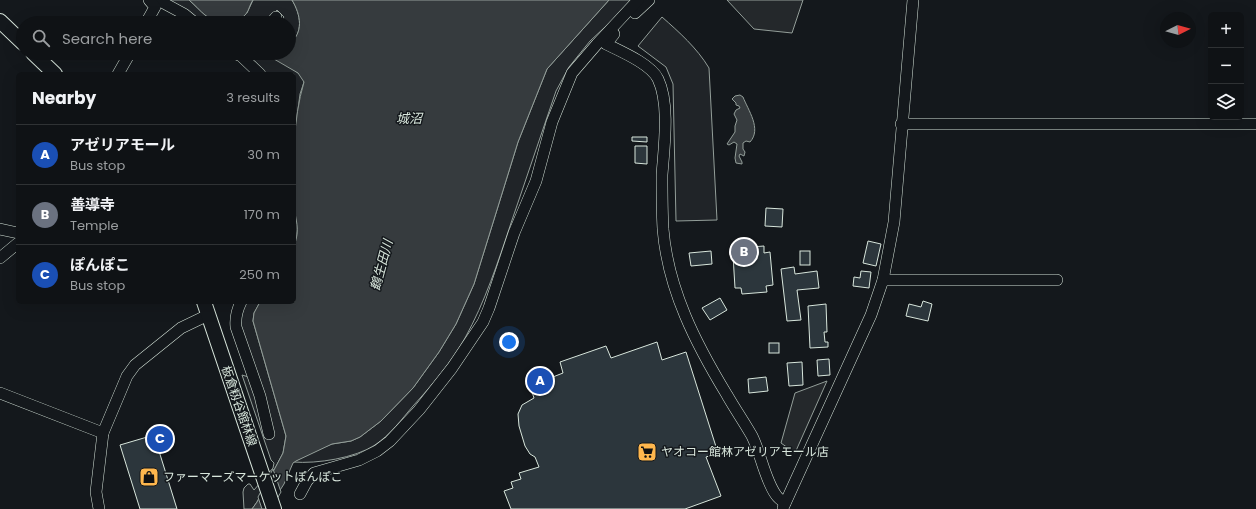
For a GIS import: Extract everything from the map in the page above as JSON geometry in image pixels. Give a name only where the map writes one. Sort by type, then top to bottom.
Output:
[{"type":"main road","points":[[0,21],[16,36]]},
{"type":"main road","points":[[40,60],[53,72]]},
{"type":"main road","name":"板倉籾谷館林線","points":[[206,309],[274,509]]},
{"type":"street","points":[[149,0],[155,7],[150,16]]},
{"type":"street","points":[[158,0],[186,16]]},
{"type":"street","points":[[300,494],[307,481],[314,473],[359,460],[377,451],[390,441],[419,410],[452,368],[483,322],[489,308],[514,233],[536,181],[552,122],[572,73],[638,0]]},
{"type":"street","points":[[649,0],[606,44],[641,63],[653,72],[659,82],[665,127],[662,215],[670,272],[679,302],[688,323],[726,393],[752,436],[776,496],[784,506],[871,315],[883,280],[894,222],[901,124],[913,0]]},
{"type":"street","points":[[119,72],[126,60]]},
{"type":"street","points":[[246,60],[258,72]]},
{"type":"street","points":[[901,124],[1256,124]]},
{"type":"street","points":[[0,229],[16,233]]},
{"type":"street","points":[[0,258],[16,245]]},
{"type":"street","points":[[883,280],[1057,280]]},
{"type":"street","points":[[240,304],[235,318],[236,326],[260,396],[269,434]]},
{"type":"street","points":[[99,509],[96,492],[103,433],[116,398],[131,369],[206,309]]},
{"type":"street","points":[[0,393],[103,433]]},
{"type":"shaded area","points":[[162,0],[189,0],[206,16],[187,16]]},
{"type":"shaded area","points":[[253,0],[292,0],[300,24],[296,37],[296,16],[283,16],[277,10],[271,16],[206,16],[247,13]]},
{"type":"shaded area","points":[[609,0],[634,0],[590,41],[569,67],[556,91],[491,282],[465,338],[454,356],[396,427],[375,445],[367,450],[347,457],[324,461],[293,462],[332,444],[351,441],[360,437],[381,421],[413,388],[439,352],[456,324],[474,284],[518,142],[547,69]]},
{"type":"shaded area","points":[[727,0],[803,0],[792,33],[754,29]]},
{"type":"shaded area","points":[[662,17],[693,47],[709,68],[717,220],[676,221],[673,84],[666,67],[638,46]]},
{"type":"shaded area","points":[[248,60],[282,60],[298,73],[303,78],[304,82],[300,94],[296,124],[296,72],[262,72]]},
{"type":"shaded area","points":[[296,216],[297,226],[296,239]]},
{"type":"shaded area","points":[[244,304],[259,304],[254,313],[253,321],[286,436],[283,453],[252,509],[244,509],[244,488],[250,484],[254,490],[273,468],[274,463],[271,460],[242,375],[252,378],[241,330],[239,313]]},
{"type":"shaded area","points":[[827,381],[795,453],[781,443],[795,393]]},
{"type":"water","points":[[189,0],[253,0],[244,16],[207,16]]},
{"type":"water","name":"城沼","points":[[292,0],[609,0],[547,69],[518,142],[474,284],[456,324],[439,352],[413,388],[381,421],[360,437],[351,441],[332,444],[293,463],[284,484],[268,509],[252,509],[283,453],[286,436],[253,321],[254,313],[259,304],[296,304],[296,122],[304,82],[298,73],[276,60],[296,60],[296,37],[300,24]]},
{"type":"water","points":[[740,95],[743,97],[751,114],[755,131],[750,142],[746,141],[743,143],[743,149],[745,152],[744,156],[740,154],[739,156],[742,164],[736,163],[735,158],[737,144],[734,142],[729,145],[727,144],[735,132],[737,120],[734,114],[736,110],[740,108],[732,99],[735,96]]},
{"type":"pier","points":[[273,469],[281,492],[271,509],[262,509],[258,497]]},
{"type":"building","points":[[632,137],[647,137],[647,142],[632,141]]},
{"type":"building","points":[[635,146],[647,146],[647,164],[635,163]]},
{"type":"building","points":[[766,208],[783,209],[782,227],[765,226]]},
{"type":"building","points":[[868,241],[881,244],[876,266],[863,263]]},
{"type":"building","points":[[764,246],[764,253],[770,252],[773,285],[766,286],[767,292],[742,294],[741,288],[735,288],[733,255],[738,254],[738,248]]},
{"type":"building","points":[[711,251],[712,264],[691,266],[689,253]]},
{"type":"building","points":[[800,251],[810,251],[810,265],[800,265]]},
{"type":"building","points":[[794,267],[795,274],[817,271],[819,288],[797,290],[801,320],[787,321],[781,269]]},
{"type":"building","points":[[861,271],[871,272],[869,288],[853,286],[854,277],[860,278]]},
{"type":"building","points":[[720,298],[727,310],[710,320],[702,308]]},
{"type":"building","points":[[923,301],[932,304],[928,321],[906,316],[909,304],[921,307]]},
{"type":"building","points":[[826,304],[827,332],[824,332],[825,342],[828,342],[828,347],[810,348],[808,306]]},
{"type":"building","points":[[657,342],[662,360],[686,352],[718,453],[706,457],[721,496],[685,509],[511,509],[504,491],[513,488],[511,482],[521,479],[519,473],[539,467],[535,457],[530,454],[525,446],[519,426],[518,414],[522,405],[534,398],[530,386],[563,373],[560,362],[606,346],[611,358]]},
{"type":"building","points":[[769,343],[779,343],[779,353],[769,353]]},
{"type":"building","points":[[829,359],[830,375],[818,376],[817,360]]},
{"type":"building","points":[[802,362],[803,385],[789,386],[787,363]]},
{"type":"building","points":[[766,377],[768,391],[749,393],[748,379]]},
{"type":"building","name":"ファーマーズマーケットぽんぽこ","points":[[154,435],[177,509],[140,509],[120,445]]},
{"type":"place","name":"善導寺","points":[[744,252]]},
{"type":"place","name":"アゼリアモール","points":[[540,381]]},
{"type":"place","name":"ぽんぽこ","points":[[160,439]]},
{"type":"place","name":"ヤオコー館林アゼリアモール店","points":[[647,452]]},
{"type":"place","name":"ファーマーズマーケットぽんぽこ","points":[[149,477]]},
{"type":"water label","name":"鶴生田川","points":[[381,265]]}]
